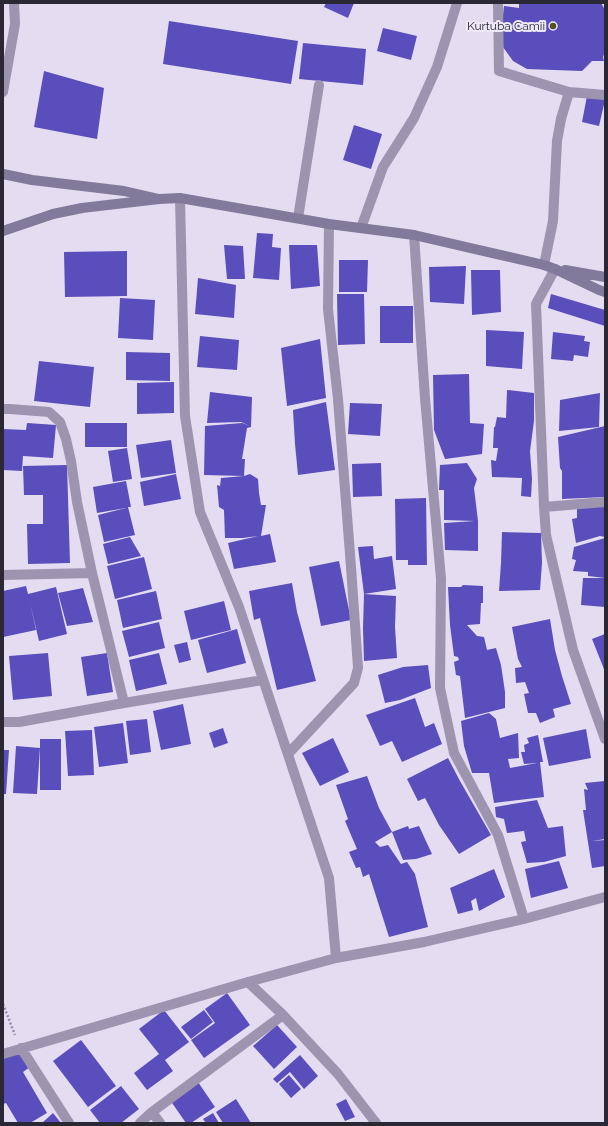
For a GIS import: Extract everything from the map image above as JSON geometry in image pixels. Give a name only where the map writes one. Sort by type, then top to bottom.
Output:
[{"type":"main road","points":[[3,174],[32,180],[124,190],[158,199]]},
{"type":"main road","points":[[3,231],[53,214],[82,208],[158,199],[180,198],[330,224],[414,235],[544,265],[605,292]]},
{"type":"main road","points":[[555,269],[605,276]]},
{"type":"street","points":[[3,88],[15,24],[14,3]]},
{"type":"street","points":[[361,228],[383,167],[414,118],[437,67],[457,3]]},
{"type":"street","points":[[498,3],[499,71],[569,92],[605,95]]},
{"type":"street","points":[[298,218],[319,85]]},
{"type":"street","points":[[544,265],[552,221],[557,141],[561,119],[569,92]]},
{"type":"street","points":[[180,198],[186,416],[200,512],[239,607],[329,878],[336,958]]},
{"type":"street","points":[[288,754],[354,683],[358,668],[338,407],[328,309],[330,224]]},
{"type":"street","points":[[414,235],[426,406],[441,579],[440,688],[454,753],[498,835],[524,919]]},
{"type":"street","points":[[555,269],[536,304],[546,535],[573,650],[605,739]]},
{"type":"street","points":[[3,409],[49,412],[60,422],[71,461],[77,502],[92,573],[124,703]]},
{"type":"street","points":[[544,507],[605,502]]},
{"type":"street","points":[[3,575],[92,573]]},
{"type":"street","points":[[3,722],[19,722],[263,680]]},
{"type":"street","points":[[3,1054],[248,982],[336,958],[424,942],[524,919],[605,897]]},
{"type":"street","points":[[248,982],[283,1015],[338,1074],[376,1123]]},
{"type":"street","points":[[140,1123],[152,1112],[283,1015]]},
{"type":"street","points":[[21,1048],[69,1123]]},
{"type":"street","points":[[152,1112],[160,1123]]},
{"type":"path","points":[[3,1004],[21,1048]]},
{"type":"building","points":[[326,3],[354,3],[348,18],[324,7]]},
{"type":"building","name":"Kurtuba Camii","points":[[519,3],[601,3],[605,10],[604,61],[592,61],[582,71],[527,69],[513,61],[500,43],[504,6],[519,8]]},
{"type":"building","points":[[169,21],[298,41],[291,84],[163,64]]},
{"type":"building","points":[[383,28],[417,36],[411,60],[377,51]]},
{"type":"building","points":[[303,43],[366,49],[363,85],[299,79]]},
{"type":"building","points":[[44,71],[104,88],[97,139],[34,127]]},
{"type":"building","points":[[587,96],[605,100],[599,126],[582,122]]},
{"type":"building","points":[[354,125],[382,134],[371,169],[343,160]]},
{"type":"building","points":[[257,233],[273,234],[272,247],[281,248],[279,280],[253,278]]},
{"type":"building","points":[[224,245],[243,246],[245,279],[227,279]]},
{"type":"building","points":[[289,245],[317,245],[320,286],[291,289]]},
{"type":"building","points":[[127,251],[127,296],[65,297],[64,252]]},
{"type":"building","points":[[339,260],[368,260],[367,292],[339,292]]},
{"type":"building","points":[[466,266],[464,304],[430,302],[429,267]]},
{"type":"building","points":[[471,270],[500,270],[501,312],[472,315]]},
{"type":"building","points":[[198,278],[236,285],[234,318],[195,314]]},
{"type":"building","points":[[337,294],[364,294],[365,344],[338,345]]},
{"type":"building","points":[[551,294],[605,310],[605,326],[548,308]]},
{"type":"building","points":[[120,298],[155,300],[153,340],[118,338]]},
{"type":"building","points":[[380,306],[413,306],[413,343],[380,343]]},
{"type":"building","points":[[486,330],[524,332],[522,369],[486,366]]},
{"type":"building","points":[[553,332],[585,336],[584,341],[590,342],[588,357],[574,355],[573,361],[551,359]]},
{"type":"building","points":[[200,336],[239,340],[237,370],[197,367]]},
{"type":"building","points":[[320,339],[326,398],[287,406],[281,348]]},
{"type":"building","points":[[126,352],[170,353],[170,381],[126,380]]},
{"type":"building","points":[[39,361],[94,367],[90,407],[34,401]]},
{"type":"building","points":[[469,374],[470,423],[484,424],[482,454],[445,459],[434,430],[433,375]]},
{"type":"building","points":[[174,382],[174,413],[137,414],[137,383]]},
{"type":"building","points":[[507,390],[534,393],[534,421],[530,451],[532,479],[531,497],[521,496],[522,478],[492,477],[491,460],[496,461],[498,448],[493,448],[494,427],[497,417],[506,418]]},
{"type":"building","points":[[210,392],[252,397],[251,427],[247,428],[242,459],[245,459],[244,476],[204,475],[205,426],[242,423],[250,426],[241,422],[207,423]]},
{"type":"building","points":[[600,393],[599,427],[559,431],[560,400]]},
{"type":"building","points":[[326,402],[335,470],[298,475],[293,410]]},
{"type":"building","points":[[350,403],[382,404],[380,436],[348,434]]},
{"type":"building","points":[[27,423],[56,425],[53,458],[23,456],[22,471],[3,470],[3,429],[26,430]]},
{"type":"building","points":[[85,423],[127,423],[127,447],[85,447]]},
{"type":"building","points":[[605,426],[605,497],[562,499],[562,471],[560,468],[558,437]]},
{"type":"building","points":[[171,440],[176,473],[141,478],[136,445]]},
{"type":"building","points":[[127,448],[132,479],[113,482],[108,451]]},
{"type":"building","points":[[381,463],[382,496],[353,497],[352,464]]},
{"type":"building","points":[[467,463],[477,479],[474,488],[478,521],[478,551],[445,550],[444,523],[475,521],[444,520],[444,490],[439,490],[440,465]]},
{"type":"building","points":[[67,465],[70,563],[28,564],[27,524],[43,524],[43,495],[24,495],[23,466]]},
{"type":"building","points":[[176,474],[181,499],[144,506],[140,482]]},
{"type":"building","points":[[250,474],[258,479],[261,505],[266,505],[261,536],[270,534],[276,562],[234,569],[228,543],[258,536],[225,538],[224,510],[219,507],[217,485],[220,486],[221,478]]},
{"type":"building","points":[[126,481],[131,507],[128,507],[135,535],[104,542],[98,515],[126,508],[97,513],[93,487]]},
{"type":"building","points":[[426,498],[427,565],[408,565],[408,560],[396,560],[395,499]]},
{"type":"building","points":[[605,504],[605,537],[600,536],[576,543],[572,519],[577,518],[577,509]]},
{"type":"building","points":[[502,532],[541,533],[542,563],[540,590],[499,591]]},
{"type":"building","points":[[130,537],[141,556],[108,564],[103,544]]},
{"type":"building","points":[[605,538],[605,578],[588,576],[588,572],[573,571],[576,560],[572,559],[574,547]]},
{"type":"building","points":[[373,546],[374,559],[392,556],[396,589],[364,594],[358,547]]},
{"type":"building","points":[[144,557],[152,589],[115,599],[107,566]]},
{"type":"building","points":[[339,561],[351,620],[321,626],[309,567]]},
{"type":"building","points":[[583,578],[605,578],[605,607],[581,605]]},
{"type":"building","points":[[292,583],[297,612],[316,681],[277,690],[260,618],[254,620],[249,591]]},
{"type":"building","points":[[463,585],[483,586],[483,603],[481,603],[480,624],[467,625],[477,636],[484,637],[487,650],[496,648],[501,665],[505,692],[505,708],[465,718],[460,676],[456,675],[454,662],[459,660],[458,657],[454,656],[450,625],[448,587],[461,587]]},
{"type":"building","points":[[26,586],[28,594],[56,587],[67,634],[39,641],[30,603],[36,630],[3,637],[3,591]]},
{"type":"building","points":[[83,588],[93,622],[67,626],[58,593]]},
{"type":"building","points":[[156,591],[162,619],[123,628],[117,600]]},
{"type":"building","points":[[364,594],[396,596],[395,627],[397,658],[364,661]]},
{"type":"building","points":[[224,601],[231,630],[191,640],[184,611]]},
{"type":"building","points":[[550,619],[555,650],[571,704],[553,709],[555,717],[540,723],[536,713],[528,713],[524,694],[529,693],[525,682],[516,683],[515,668],[522,667],[518,659],[512,627]]},
{"type":"building","points":[[159,622],[165,648],[129,657],[122,631]]},
{"type":"building","points":[[237,629],[246,663],[207,673],[198,640]]},
{"type":"building","points":[[605,634],[605,672],[592,639]]},
{"type":"building","points":[[187,642],[191,660],[179,663],[174,645]]},
{"type":"building","points":[[48,653],[52,696],[13,700],[9,656]]},
{"type":"building","points":[[107,653],[113,692],[87,696],[81,657]]},
{"type":"building","points":[[159,653],[167,684],[136,691],[129,660]]},
{"type":"building","points":[[428,665],[431,688],[400,700],[385,703],[378,675],[403,667]]},
{"type":"building","points":[[415,698],[425,727],[434,723],[442,744],[402,762],[392,741],[380,746],[366,715]]},
{"type":"building","points":[[183,704],[191,744],[161,750],[153,711]]},
{"type":"building","points":[[489,713],[496,719],[500,738],[518,733],[519,758],[508,759],[510,768],[537,763],[524,764],[521,752],[525,752],[524,745],[529,743],[527,738],[538,735],[543,762],[540,762],[544,797],[494,803],[489,773],[472,773],[464,746],[461,721]]},
{"type":"building","points":[[147,719],[151,752],[130,755],[126,721]]},
{"type":"building","points":[[123,723],[128,763],[99,767],[94,727]]},
{"type":"building","points":[[223,728],[228,743],[214,748],[209,733]]},
{"type":"building","points":[[586,729],[591,758],[549,766],[543,738]]},
{"type":"building","points":[[92,730],[94,775],[68,776],[65,731]]},
{"type":"building","points":[[333,738],[349,772],[320,786],[302,753]]},
{"type":"building","points":[[40,739],[61,739],[61,790],[40,790]]},
{"type":"building","points":[[16,746],[40,748],[37,794],[13,793]]},
{"type":"building","points":[[3,750],[9,750],[6,794],[3,794]]},
{"type":"building","points":[[448,758],[491,835],[459,854],[439,825],[425,798],[418,801],[407,779]]},
{"type":"building","points":[[367,776],[379,808],[392,832],[375,842],[380,847],[388,845],[401,864],[407,862],[415,874],[428,927],[389,937],[369,874],[363,877],[360,867],[356,868],[349,852],[357,849],[345,821],[348,819],[336,785]]},
{"type":"building","points":[[605,781],[605,839],[592,841],[605,840],[605,866],[592,868],[583,810],[586,810],[584,789],[588,790],[585,783]]},
{"type":"building","points":[[537,800],[548,828],[563,826],[566,856],[544,862],[527,863],[521,842],[526,841],[524,831],[531,830],[507,833],[504,819],[496,817],[495,807]]},
{"type":"building","points":[[408,826],[409,829],[419,826],[432,854],[416,859],[403,860],[392,832]]},
{"type":"building","points":[[559,861],[568,888],[531,898],[525,869]]},
{"type":"building","points":[[494,869],[505,897],[479,911],[476,898],[471,901],[473,910],[458,914],[450,888]]},
{"type":"building","points":[[227,993],[250,1025],[204,1058],[191,1040],[215,1023],[205,1009]]},
{"type":"building","points":[[164,1010],[189,1042],[165,1060],[173,1071],[147,1090],[134,1073],[159,1054],[139,1029]]},
{"type":"building","points":[[204,1010],[213,1022],[191,1039],[181,1027]]},
{"type":"building","points":[[277,1025],[297,1047],[274,1069],[253,1046]]},
{"type":"building","points":[[81,1040],[116,1086],[88,1107],[53,1061]]},
{"type":"building","points":[[18,1052],[30,1067],[23,1072],[47,1113],[30,1123],[18,1123],[6,1103],[3,1104],[3,1057]]},
{"type":"building","points":[[300,1055],[318,1076],[304,1089],[290,1072],[277,1083],[273,1079]]},
{"type":"building","points":[[289,1075],[301,1089],[291,1098],[279,1084]]},
{"type":"building","points":[[198,1082],[215,1107],[191,1123],[186,1123],[170,1100]]},
{"type":"building","points":[[121,1086],[139,1109],[121,1123],[100,1123],[90,1110]]},
{"type":"building","points":[[236,1099],[251,1123],[223,1123],[216,1112]]},
{"type":"building","points":[[346,1099],[355,1117],[345,1121],[336,1104]]},
{"type":"building","points":[[53,1113],[61,1123],[42,1123]]},
{"type":"building","points":[[213,1113],[219,1123],[206,1123],[203,1119]]},
{"type":"place","name":"Kurtuba Camii","points":[[553,26]]}]
